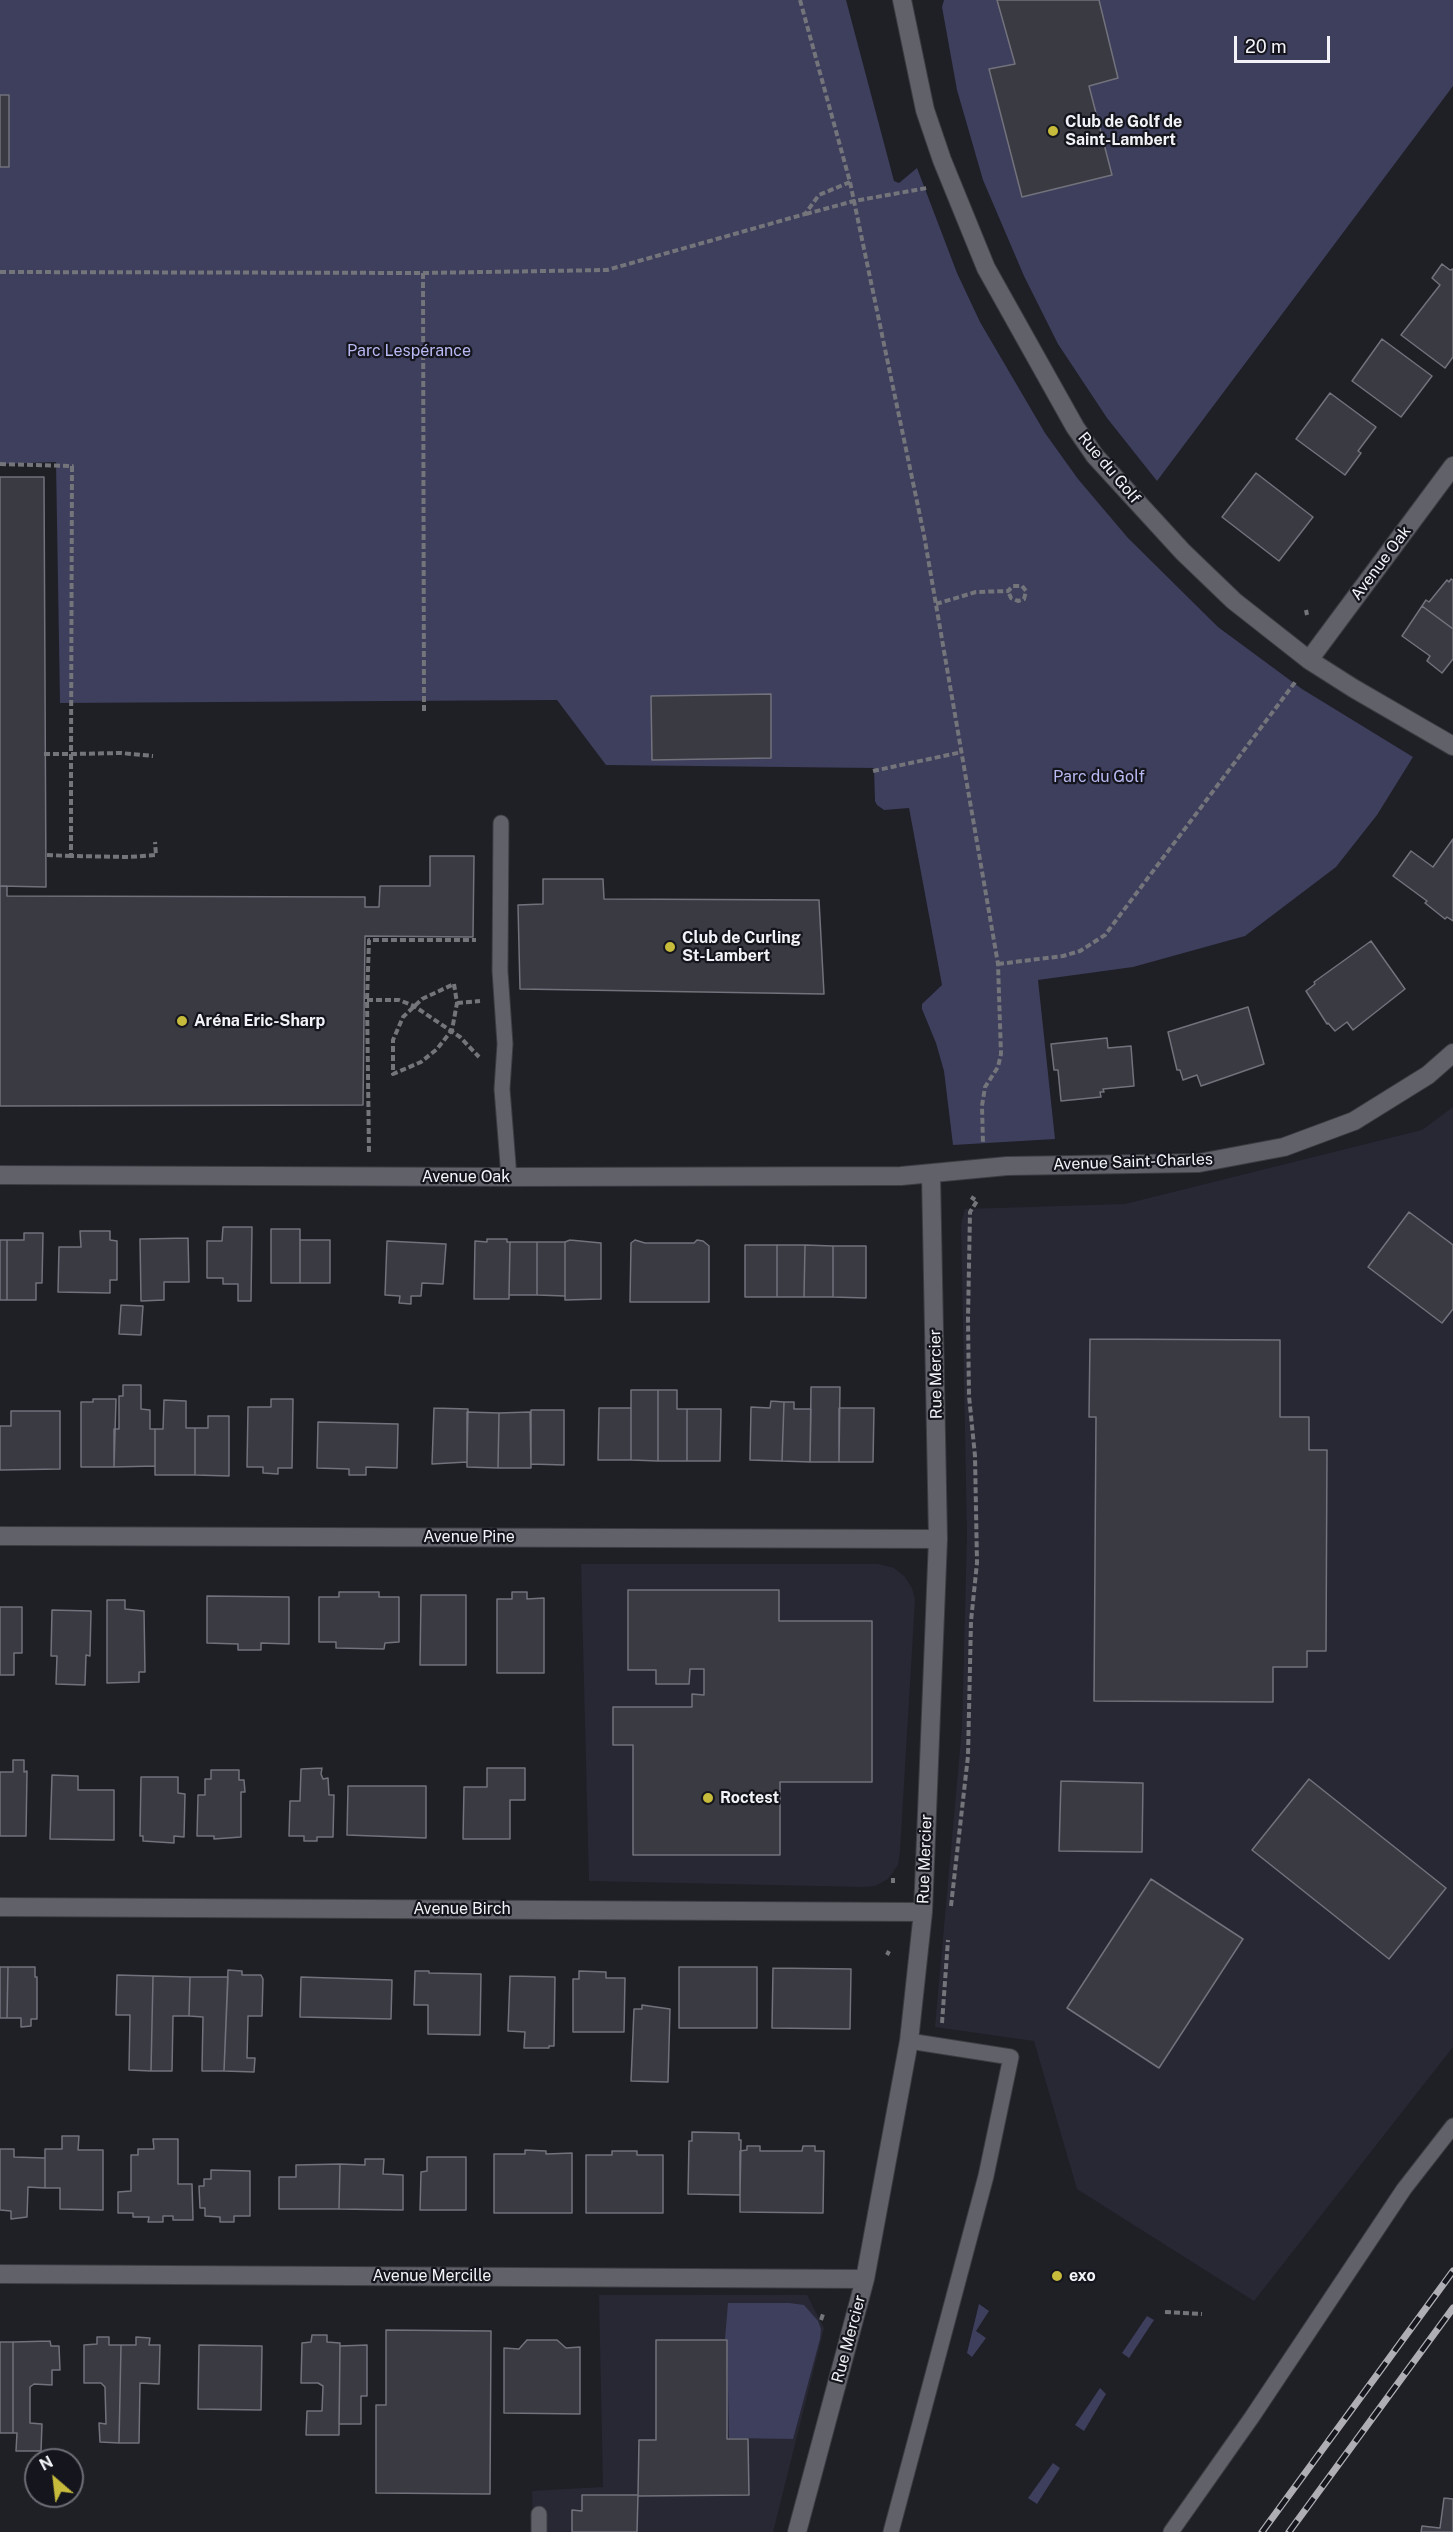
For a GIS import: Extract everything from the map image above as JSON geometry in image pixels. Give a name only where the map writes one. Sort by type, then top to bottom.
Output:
[{"type":"street","name":"Rue du Golf","points":[[902,0],[925,110],[942,160],[986,268],[1075,427],[1095,456],[1183,552],[1234,601],[1309,660],[1453,746]]},
{"type":"street","name":"Avenue Oak","points":[[1309,660],[1453,466]]},
{"type":"street","name":"Avenue Saint-Charles","points":[[931,1174],[1006,1166],[1199,1163],[1284,1147],[1353,1121],[1428,1075],[1453,1053]]},
{"type":"street","name":"Avenue Oak","points":[[0,1175],[509,1177],[931,1174]]},
{"type":"street","name":"Rue Mercier","points":[[797,2532],[865,2279],[909,2041],[923,1912],[938,1539],[931,1174]]},
{"type":"street","name":"Avenue Pine","points":[[0,1536],[938,1539]]},
{"type":"street","name":"Avenue Birch","points":[[0,1907],[923,1912]]},
{"type":"street","name":"Avenue Mercille","points":[[0,2274],[865,2279]]},
{"type":"lane","points":[[501,823],[500,971],[505,1044],[502,1089],[509,1177]]},
{"type":"lane","points":[[891,2532],[986,2176],[1011,2056],[909,2041]]},
{"type":"lane","points":[[1171,2532],[1252,2417],[1404,2189],[1453,2126]]},
{"type":"lane","points":[[539,2514],[539,2532]]},
{"type":"path","points":[[800,0],[850,182],[924,536],[998,964],[1001,1054],[998,1067],[985,1087],[982,1106],[983,1143]]},
{"type":"path","points":[[805,214],[819,195],[850,182]]},
{"type":"path","points":[[0,272],[423,273],[607,270],[854,201],[923,189]]},
{"type":"path","points":[[423,273],[424,713]]},
{"type":"path","points":[[0,464],[72,466],[71,855]]},
{"type":"path","points":[[936,604],[976,592],[1008,591],[1013,586],[1022,586],[1026,591],[1023,599],[1018,601],[1011,598],[1008,591]]},
{"type":"path","points":[[998,964],[1063,956],[1080,951],[1105,935],[1294,684]]},
{"type":"path","points":[[873,771],[962,752]]},
{"type":"path","points":[[44,754],[121,753],[153,756]]},
{"type":"path","points":[[46,855],[129,857],[156,855],[155,842]]},
{"type":"path","points":[[369,1153],[367,1000],[369,940],[476,941],[476,930]]},
{"type":"path","points":[[454,984],[457,1003],[452,1030],[437,1049],[421,1062],[393,1074],[393,1040],[403,1017],[414,1006],[438,990],[454,984]]},
{"type":"path","points":[[367,1000],[399,1000],[414,1006],[452,1030]]},
{"type":"path","points":[[951,1912],[968,1756],[971,1621],[977,1563],[975,1456],[969,1396],[970,1212],[977,1201],[972,1197]]},
{"type":"path","points":[[939,2046],[949,1933]]},
{"type":"path","points":[[1165,2312],[1202,2314]]},
{"type":"path","points":[[821,2320],[823,2314]]},
{"type":"shaded area","points":[[1453,1107],[1453,2047],[1254,2301],[1077,2189],[1034,2041],[935,2027],[962,1727],[967,1535],[961,1224],[965,1209],[1125,1204],[1422,1130]]},
{"type":"shaded area","points":[[581,1564],[878,1564],[894,1568],[905,1577],[912,1588],[915,1600],[900,1851],[898,1865],[888,1879],[875,1886],[864,1887],[589,1881]]},
{"type":"shaded area","points":[[599,2295],[807,2295],[824,2328],[773,2532],[533,2532],[532,2491],[603,2487]]},
{"type":"green space","name":"Parc Lespérance","points":[[0,0],[846,0],[894,181],[899,183],[917,168],[957,273],[980,322],[1045,433],[1078,479],[1128,538],[1218,627],[1302,689],[1413,757],[1377,815],[1336,867],[1245,936],[1133,967],[1038,980],[1055,1139],[953,1145],[944,1071],[936,1043],[922,1009],[922,1004],[942,985],[909,808],[884,810],[877,805],[874,768],[606,765],[557,700],[60,703],[56,462],[0,464]]},
{"type":"green space","points":[[944,0],[1453,0],[1453,86],[1157,481],[1107,418],[1058,344],[1024,276],[983,180],[957,90],[942,7]]},
{"type":"green space","points":[[728,2303],[804,2305],[818,2321],[821,2329],[820,2339],[793,2439],[729,2438],[727,2339],[725,2339]]},
{"type":"green space","points":[[979,2304],[989,2311],[976,2331],[986,2338],[972,2357],[967,2353]]},
{"type":"green space","points":[[1147,2316],[1154,2320],[1129,2358],[1122,2353]]},
{"type":"green space","points":[[1100,2388],[1106,2394],[1084,2431],[1075,2425]]},
{"type":"green space","points":[[1053,2463],[1060,2468],[1037,2504],[1028,2498]]},
{"type":"building","name":"Club de Golf de Saint-Lambert","points":[[997,0],[1099,0],[1118,78],[1089,86],[1112,175],[1022,197],[989,69],[1015,64]]},
{"type":"building","points":[[0,95],[9,95],[9,167],[0,167]]},
{"type":"building","points":[[1442,264],[1450,270],[1453,269],[1453,357],[1445,368],[1401,335],[1440,285],[1432,278]]},
{"type":"building","points":[[1382,339],[1432,376],[1401,417],[1352,381]]},
{"type":"building","points":[[1330,393],[1376,427],[1358,451],[1361,453],[1345,475],[1296,439]]},
{"type":"building","points":[[1256,473],[1313,517],[1279,561],[1222,517]]},
{"type":"building","points":[[0,477],[44,477],[46,887],[0,886]]},
{"type":"building","points":[[1447,580],[1449,582],[1453,580],[1453,629],[1422,606],[1426,600],[1429,602]]},
{"type":"building","points":[[1422,606],[1453,629],[1453,659],[1442,673],[1427,661],[1430,656],[1402,636]]},
{"type":"building","points":[[771,694],[771,758],[652,760],[651,696]]},
{"type":"building","points":[[1453,839],[1453,921],[1447,917],[1445,919],[1425,903],[1427,901],[1393,876],[1411,851],[1433,867]]},
{"type":"building","name":"Aréna Eric-Sharp","points":[[430,856],[474,856],[473,937],[365,936],[363,1105],[0,1106],[0,886],[7,886],[7,896],[365,897],[365,907],[379,907],[380,886],[430,886]]},
{"type":"building","name":"Club de Curling St-Lambert","points":[[543,879],[603,879],[604,899],[819,900],[824,994],[520,989],[518,905],[543,904]]},
{"type":"building","points":[[1371,941],[1405,989],[1353,1030],[1347,1022],[1335,1031],[1327,1024],[1306,991],[1315,984],[1314,982]]},
{"type":"building","points":[[1248,1007],[1264,1064],[1201,1086],[1197,1075],[1183,1080],[1180,1070],[1177,1070],[1168,1032]]},
{"type":"building","points":[[1107,1038],[1108,1048],[1131,1046],[1134,1086],[1103,1089],[1104,1092],[1100,1092],[1101,1097],[1061,1101],[1058,1070],[1054,1070],[1051,1044]]},
{"type":"building","points":[[1409,1212],[1453,1245],[1453,1309],[1442,1323],[1368,1267]]},
{"type":"building","points":[[223,1227],[252,1227],[251,1301],[238,1301],[238,1284],[223,1284],[223,1278],[207,1278],[207,1241],[222,1241]]},
{"type":"building","points":[[271,1229],[300,1229],[300,1283],[271,1283]]},
{"type":"building","points":[[80,1231],[110,1231],[110,1240],[117,1241],[117,1280],[110,1280],[110,1293],[58,1292],[59,1247],[81,1247]]},
{"type":"building","points":[[24,1233],[43,1233],[42,1283],[36,1283],[36,1300],[7,1300],[7,1240],[24,1240]]},
{"type":"building","points":[[188,1238],[189,1282],[164,1282],[164,1300],[141,1301],[140,1239]]},
{"type":"building","points":[[487,1239],[507,1239],[507,1242],[510,1242],[509,1299],[474,1299],[475,1241],[487,1242]]},
{"type":"building","points":[[0,1240],[7,1240],[7,1300],[0,1300]]},
{"type":"building","points":[[300,1240],[330,1240],[330,1283],[300,1283]]},
{"type":"building","points":[[570,1240],[601,1243],[601,1299],[565,1300],[565,1242]]},
{"type":"building","points":[[635,1240],[645,1243],[694,1243],[697,1240],[709,1246],[709,1302],[630,1302],[631,1243]]},
{"type":"building","points":[[387,1241],[446,1244],[443,1284],[422,1283],[421,1296],[411,1296],[411,1304],[399,1303],[400,1296],[385,1295]]},
{"type":"building","points":[[510,1242],[537,1242],[537,1295],[509,1295]]},
{"type":"building","points":[[537,1242],[565,1242],[565,1296],[537,1295]]},
{"type":"building","points":[[745,1245],[777,1245],[777,1297],[745,1297]]},
{"type":"building","points":[[777,1245],[805,1245],[804,1297],[777,1297]]},
{"type":"building","points":[[805,1245],[833,1246],[833,1297],[804,1297]]},
{"type":"building","points":[[833,1246],[866,1246],[866,1298],[833,1297]]},
{"type":"building","points":[[121,1305],[143,1306],[141,1335],[119,1334]]},
{"type":"building","points":[[1090,1339],[1280,1340],[1280,1417],[1309,1417],[1309,1450],[1327,1450],[1326,1651],[1307,1651],[1307,1667],[1273,1667],[1273,1702],[1094,1701],[1096,1417],[1089,1417]]},
{"type":"building","points":[[123,1385],[141,1385],[141,1409],[150,1410],[150,1429],[155,1429],[155,1466],[114,1467],[114,1429],[119,1429],[119,1396],[123,1396]]},
{"type":"building","points":[[811,1387],[840,1387],[839,1462],[810,1462]]},
{"type":"building","points":[[631,1390],[658,1390],[658,1461],[631,1460]]},
{"type":"building","points":[[658,1390],[677,1390],[677,1409],[687,1409],[687,1461],[658,1461]]},
{"type":"building","points":[[93,1399],[116,1399],[114,1467],[81,1467],[81,1402],[93,1402]]},
{"type":"building","points":[[271,1399],[293,1399],[292,1468],[278,1468],[278,1474],[263,1473],[263,1467],[247,1467],[248,1407],[271,1407]]},
{"type":"building","points":[[164,1400],[186,1401],[186,1428],[195,1428],[195,1475],[155,1475],[155,1429],[163,1429]]},
{"type":"building","points":[[771,1401],[784,1402],[782,1461],[750,1460],[751,1407],[770,1408]]},
{"type":"building","points":[[784,1402],[794,1402],[794,1409],[811,1409],[810,1462],[782,1461]]},
{"type":"building","points":[[434,1408],[468,1409],[467,1462],[432,1464]]},
{"type":"building","points":[[599,1408],[631,1408],[631,1460],[598,1460]]},
{"type":"building","points":[[839,1408],[874,1408],[873,1462],[839,1462]]},
{"type":"building","points":[[687,1409],[721,1409],[720,1461],[687,1461]]},
{"type":"building","points":[[531,1410],[564,1410],[564,1465],[531,1464]]},
{"type":"building","points":[[11,1411],[60,1411],[60,1469],[0,1470],[0,1426],[11,1426]]},
{"type":"building","points":[[467,1412],[499,1413],[498,1468],[467,1467]]},
{"type":"building","points":[[530,1412],[531,1468],[498,1468],[499,1413]]},
{"type":"building","points":[[208,1416],[229,1416],[229,1476],[195,1475],[195,1428],[208,1428]]},
{"type":"building","points":[[318,1422],[398,1424],[397,1468],[366,1467],[366,1475],[349,1475],[349,1469],[317,1468]]},
{"type":"building","points":[[628,1590],[779,1590],[779,1621],[872,1621],[872,1782],[780,1782],[780,1855],[633,1855],[633,1745],[613,1745],[613,1707],[692,1707],[692,1694],[704,1695],[704,1669],[690,1669],[689,1684],[656,1684],[656,1670],[628,1670]]},
{"type":"building","points":[[339,1592],[379,1592],[379,1597],[399,1597],[399,1642],[385,1643],[384,1649],[336,1648],[336,1642],[319,1642],[319,1597],[339,1597]]},
{"type":"building","points":[[512,1592],[527,1592],[527,1599],[544,1598],[544,1673],[497,1673],[497,1599],[512,1599]]},
{"type":"building","points":[[421,1595],[466,1595],[466,1665],[420,1665]]},
{"type":"building","points":[[207,1596],[289,1597],[289,1644],[261,1643],[261,1650],[238,1650],[238,1644],[207,1643]]},
{"type":"building","points":[[107,1600],[125,1600],[125,1609],[144,1611],[145,1672],[139,1672],[139,1682],[107,1683]]},
{"type":"building","points":[[0,1607],[22,1607],[22,1653],[14,1653],[14,1675],[0,1675]]},
{"type":"building","points":[[52,1610],[91,1611],[90,1656],[86,1655],[85,1685],[56,1684],[57,1656],[51,1656]]},
{"type":"building","points":[[13,1760],[24,1760],[24,1772],[27,1771],[26,1836],[0,1836],[0,1772],[13,1772]]},
{"type":"building","points":[[322,1768],[323,1779],[328,1778],[329,1795],[334,1795],[333,1837],[317,1837],[317,1841],[304,1841],[304,1836],[289,1836],[290,1801],[300,1801],[301,1769]]},
{"type":"building","points":[[487,1768],[525,1768],[525,1800],[510,1800],[510,1839],[463,1839],[464,1787],[487,1787]]},
{"type":"building","points":[[211,1770],[239,1770],[239,1780],[244,1780],[245,1792],[241,1792],[241,1837],[214,1839],[214,1836],[197,1836],[198,1795],[205,1795],[205,1779],[211,1779]]},
{"type":"building","points":[[52,1775],[78,1776],[78,1790],[114,1790],[114,1840],[50,1839]]},
{"type":"building","points":[[141,1777],[178,1777],[178,1793],[185,1794],[184,1837],[174,1836],[174,1843],[143,1841],[143,1836],[140,1836]]},
{"type":"building","points":[[1309,1779],[1446,1888],[1389,1959],[1252,1850]]},
{"type":"building","points":[[1061,1781],[1143,1783],[1142,1852],[1059,1851]]},
{"type":"building","points":[[348,1786],[426,1786],[426,1838],[347,1835]]},
{"type":"building","points":[[1151,1879],[1243,1939],[1159,2068],[1067,2008]]},
{"type":"building","points":[[0,1967],[8,1967],[7,2018],[0,2018]]},
{"type":"building","points":[[8,1967],[35,1967],[37,2019],[31,2019],[31,2026],[21,2027],[21,2018],[7,2018]]},
{"type":"building","points":[[679,1967],[757,1967],[757,2028],[679,2028]]},
{"type":"building","points":[[773,1968],[851,1969],[850,2029],[772,2028]]},
{"type":"building","points":[[228,1970],[242,1971],[242,1975],[261,1975],[263,1979],[262,2016],[248,2016],[247,2058],[255,2058],[254,2072],[224,2071]]},
{"type":"building","points":[[415,1971],[481,1974],[480,2035],[428,2034],[428,2005],[414,2005]]},
{"type":"building","points":[[579,1971],[606,1972],[606,1978],[625,1978],[624,2032],[573,2032],[573,1979],[579,1979]]},
{"type":"building","points":[[117,1975],[153,1976],[151,2071],[129,2070],[130,2015],[116,2015]]},
{"type":"building","points":[[153,1976],[190,1977],[189,2016],[173,2016],[172,2071],[151,2071]]},
{"type":"building","points":[[510,1976],[555,1977],[554,2046],[524,2048],[525,2032],[508,2031]]},
{"type":"building","points":[[190,1977],[228,1977],[224,2071],[202,2071],[203,2017],[189,2016]]},
{"type":"building","points":[[301,1977],[392,1980],[391,2019],[300,2017]]},
{"type":"building","points":[[642,2005],[670,2009],[668,2082],[631,2081],[634,2009],[642,2009]]},
{"type":"building","points":[[692,2132],[739,2133],[739,2140],[741,2140],[740,2195],[688,2194],[689,2141],[692,2141]]},
{"type":"building","points":[[62,2136],[79,2136],[78,2150],[103,2150],[103,2210],[60,2209],[60,2188],[45,2188],[45,2149],[62,2149]]},
{"type":"building","points":[[153,2139],[178,2139],[178,2184],[192,2184],[193,2220],[173,2220],[173,2216],[163,2216],[163,2222],[148,2222],[149,2217],[133,2217],[133,2213],[118,2213],[118,2192],[131,2191],[131,2155],[138,2155],[138,2149],[154,2149]]},
{"type":"building","points":[[747,2146],[760,2146],[760,2151],[802,2151],[803,2146],[815,2146],[815,2151],[824,2151],[823,2213],[740,2212],[740,2151],[747,2150]]},
{"type":"building","points":[[0,2149],[14,2149],[14,2157],[45,2158],[45,2188],[28,2187],[27,2217],[11,2219],[11,2211],[0,2210]]},
{"type":"building","points":[[525,2150],[546,2151],[546,2154],[572,2153],[572,2213],[494,2213],[494,2154],[525,2154]]},
{"type":"building","points":[[612,2151],[637,2151],[637,2155],[663,2155],[663,2213],[586,2213],[586,2155],[612,2155]]},
{"type":"building","points":[[427,2157],[466,2157],[466,2210],[420,2210],[421,2172],[427,2171]]},
{"type":"building","points":[[365,2159],[384,2159],[383,2174],[403,2175],[403,2210],[339,2209],[340,2164],[365,2165]]},
{"type":"building","points":[[340,2164],[339,2209],[279,2209],[279,2177],[296,2177],[296,2165]]},
{"type":"building","points":[[211,2170],[250,2171],[250,2216],[234,2216],[234,2222],[220,2222],[220,2217],[205,2216],[205,2208],[200,2208],[199,2186],[204,2186],[204,2179],[211,2179]]},
{"type":"building","points":[[386,2330],[491,2331],[490,2494],[376,2493],[376,2405],[386,2405]]},
{"type":"building","points":[[312,2335],[327,2335],[327,2342],[340,2343],[339,2435],[306,2435],[307,2411],[322,2411],[323,2386],[318,2383],[301,2383],[302,2343],[311,2342]]},
{"type":"building","points":[[97,2337],[109,2337],[109,2345],[121,2345],[119,2443],[100,2442],[99,2423],[106,2424],[105,2387],[101,2383],[84,2383],[84,2345],[97,2344]]},
{"type":"building","points":[[136,2337],[150,2338],[149,2345],[160,2345],[159,2384],[140,2383],[139,2443],[119,2443],[121,2345],[136,2345]]},
{"type":"building","points":[[527,2340],[557,2340],[566,2348],[580,2347],[580,2414],[504,2413],[504,2348],[519,2349]]},
{"type":"building","points":[[656,2340],[727,2340],[727,2439],[748,2439],[749,2495],[638,2496],[639,2440],[656,2440]]},
{"type":"building","points":[[50,2341],[51,2346],[59,2346],[60,2370],[52,2370],[52,2385],[34,2384],[30,2387],[30,2423],[42,2424],[41,2448],[24,2448],[24,2451],[16,2451],[17,2433],[13,2433],[13,2342]]},
{"type":"building","points":[[0,2342],[13,2342],[13,2433],[0,2433]]},
{"type":"building","points":[[199,2345],[262,2346],[261,2410],[198,2409]]},
{"type":"building","points":[[367,2345],[367,2396],[361,2396],[361,2424],[339,2424],[340,2346]]},
{"type":"building","points":[[582,2495],[638,2495],[637,2532],[572,2532],[572,2510],[582,2511]]},
{"type":"building","points":[[1444,2498],[1453,2499],[1453,2532],[1421,2532],[1422,2526],[1440,2528]]},
{"type":"railway","points":[[1262,2532],[1453,2271]]},
{"type":"railway","points":[[1289,2532],[1453,2308]]},
{"type":"place","name":"Club de Golf de Saint-Lambert","points":[[1053,131]]},
{"type":"place","name":"Club de Curling St-Lambert","points":[[670,947]]},
{"type":"place","name":"Aréna Eric-Sharp","points":[[182,1021]]},
{"type":"place","name":"Roctest","points":[[708,1798]]},
{"type":"place","name":"exo","points":[[1057,2276]]},
{"type":"park label","name":"Parc du Golf","points":[[1099,777]]}]
